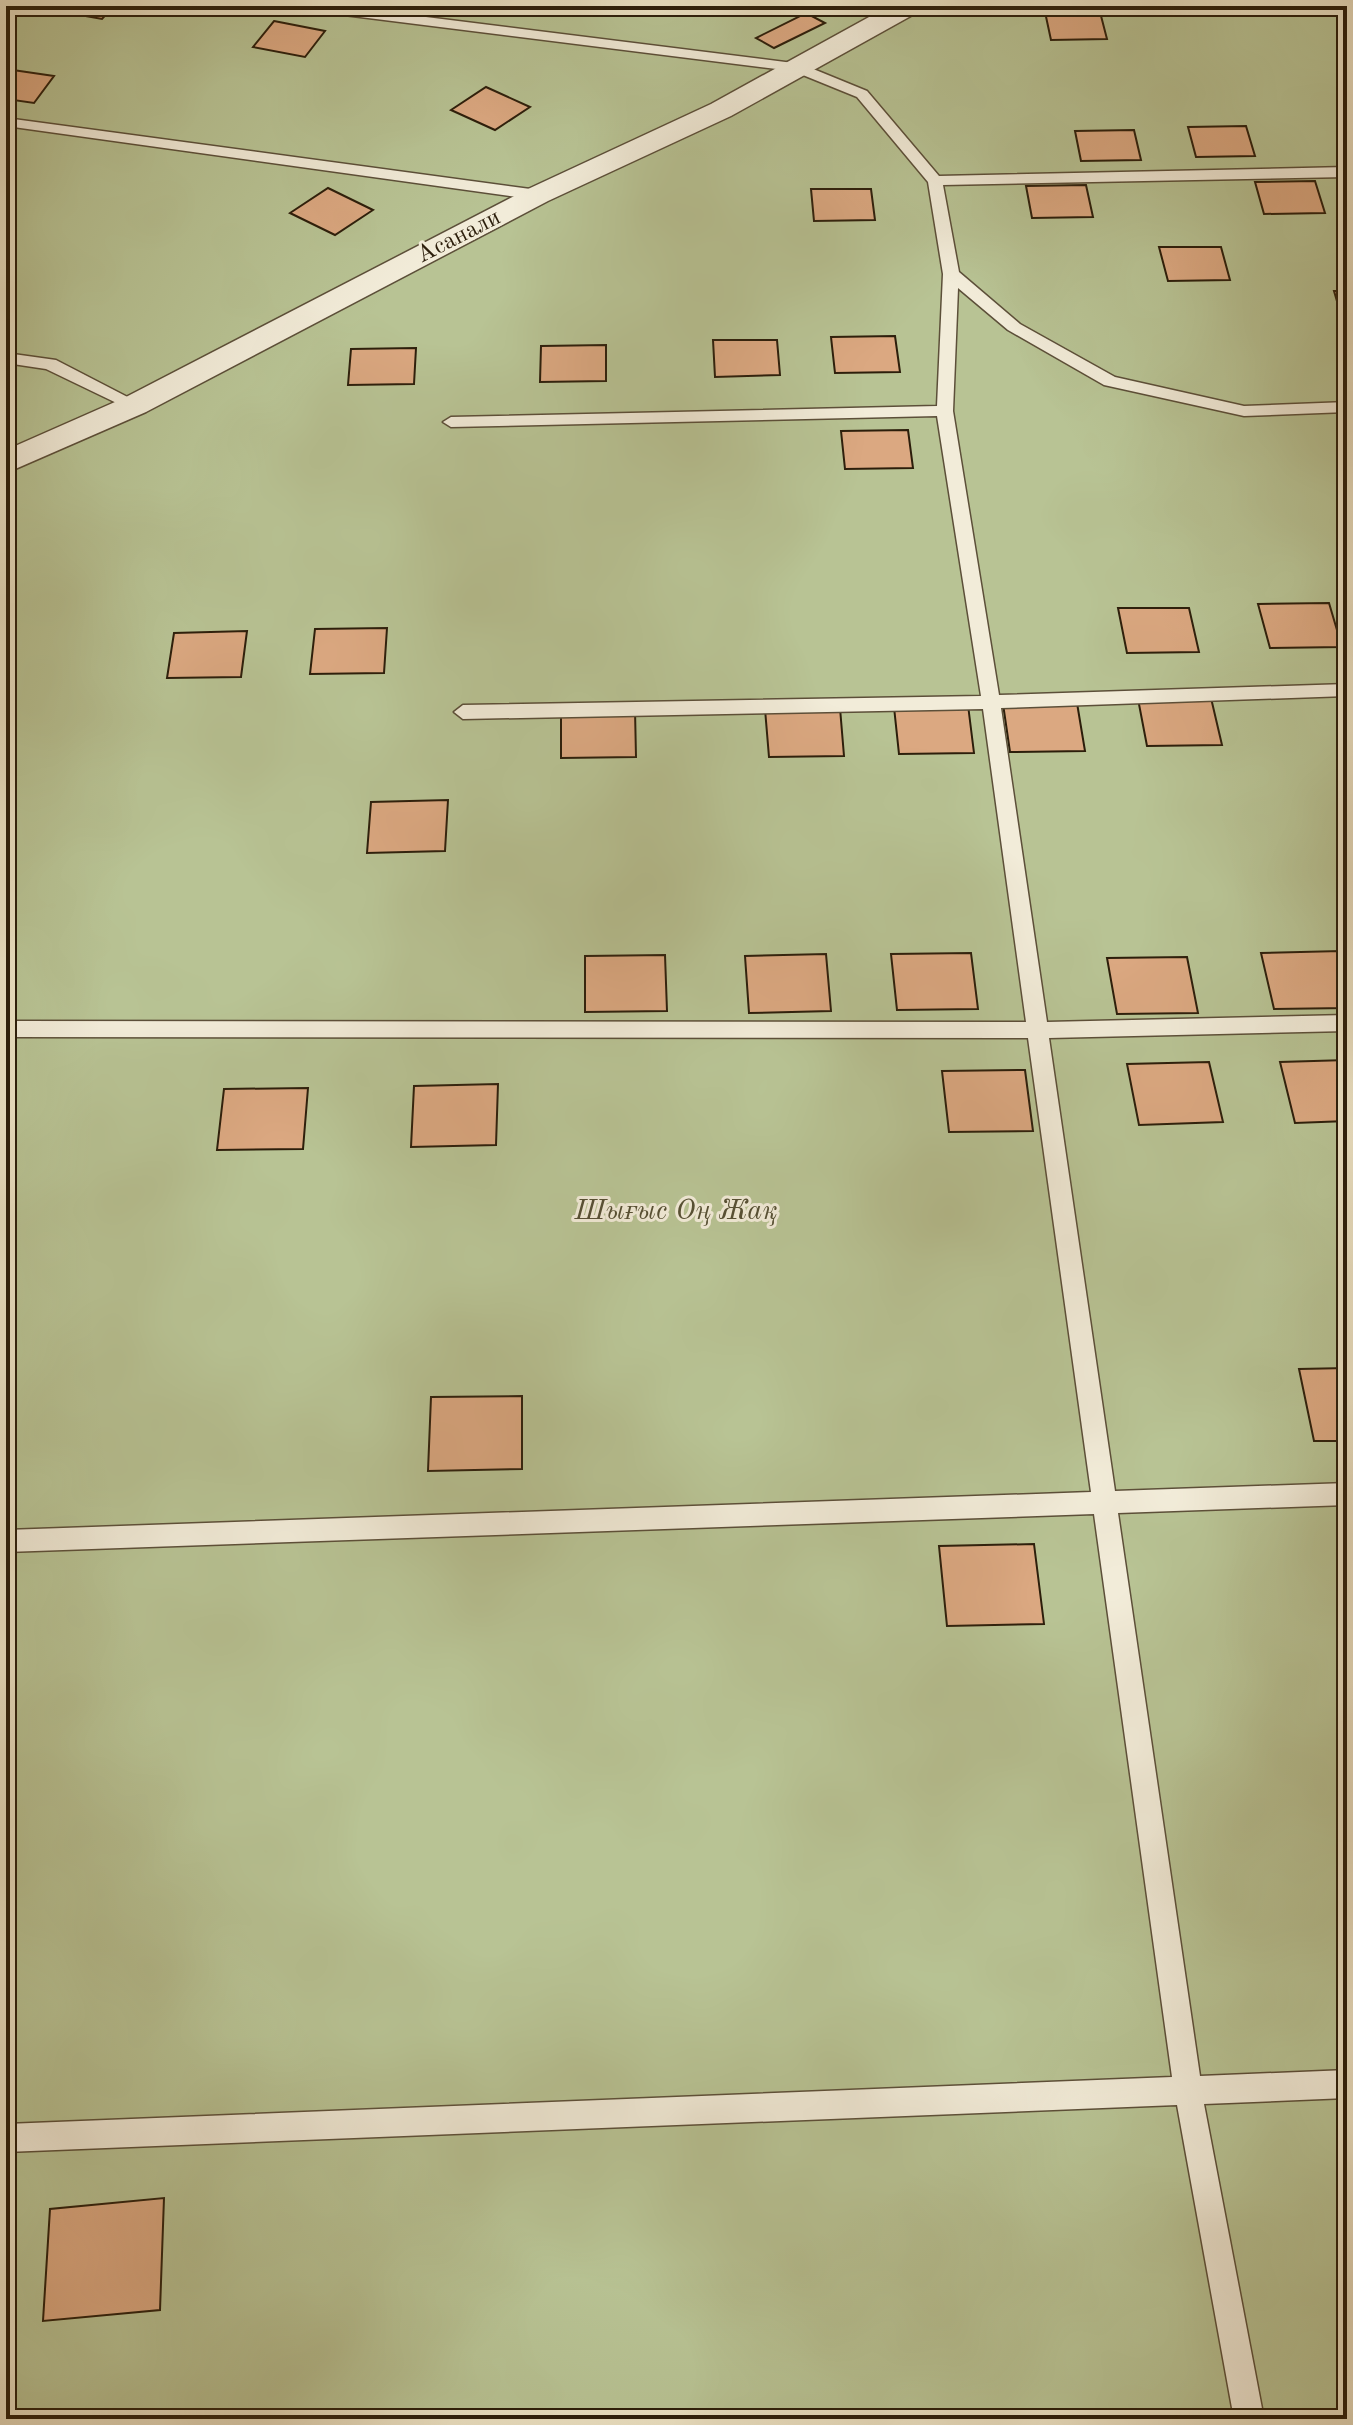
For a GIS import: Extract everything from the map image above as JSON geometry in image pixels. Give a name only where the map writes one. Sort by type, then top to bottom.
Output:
[{"type":"street","name":"Асанали","points":[[6,463],[135,405],[538,195],[721,110],[909,6]]},
{"type":"lane","points":[[304,6],[796,67],[862,94],[935,181],[951,274],[945,411],[991,702],[1188,2090],[1249,2419]]},
{"type":"lane","points":[[6,122],[538,195]]},
{"type":"lane","points":[[935,181],[1347,172]]},
{"type":"lane","points":[[951,274],[1014,327],[1110,381],[1244,411],[1347,407]]},
{"type":"lane","points":[[6,358],[50,364],[135,405]]},
{"type":"lane","points":[[451,422],[945,411]]},
{"type":"lane","points":[[463,712],[991,702],[1347,690]]},
{"type":"lane","points":[[6,1029],[1037,1030],[1347,1023]]},
{"type":"lane","points":[[6,1541],[1347,1494]]},
{"type":"lane","points":[[6,2138],[1347,2084]]},
{"type":"green space","name":"Шығыс Оң Жақ","points":[[6,6],[1347,6],[1347,2419],[6,2419]]},
{"type":"building","points":[[55,6],[114,6],[102,19],[52,10]]},
{"type":"building","points":[[1045,12],[1100,12],[1107,39],[1051,40]]},
{"type":"building","points":[[806,13],[825,23],[774,48],[756,38]]},
{"type":"building","points":[[274,21],[325,31],[305,57],[253,47]]},
{"type":"building","points":[[6,69],[54,76],[34,103],[6,99]]},
{"type":"building","points":[[486,87],[530,107],[495,130],[451,110]]},
{"type":"building","points":[[1246,126],[1255,156],[1196,157],[1188,127]]},
{"type":"building","points":[[1134,130],[1141,160],[1081,161],[1075,131]]},
{"type":"building","points":[[1315,181],[1325,213],[1264,214],[1255,182]]},
{"type":"building","points":[[1086,185],[1093,217],[1032,218],[1026,186]]},
{"type":"building","points":[[328,188],[373,210],[335,235],[290,213]]},
{"type":"building","points":[[811,189],[871,189],[875,220],[814,221]]},
{"type":"building","points":[[1159,247],[1221,247],[1230,280],[1168,281]]},
{"type":"building","points":[[1334,291],[1347,291],[1347,325],[1344,325]]},
{"type":"building","points":[[895,336],[900,372],[835,373],[831,337]]},
{"type":"building","points":[[713,340],[777,340],[780,375],[715,377]]},
{"type":"building","points":[[606,345],[606,381],[540,382],[541,346]]},
{"type":"building","points":[[416,348],[414,384],[348,385],[351,349]]},
{"type":"building","points":[[908,430],[913,468],[845,469],[841,431]]},
{"type":"building","points":[[1329,603],[1342,647],[1270,648],[1258,604]]},
{"type":"building","points":[[1118,608],[1189,608],[1199,652],[1127,653]]},
{"type":"building","points":[[387,628],[384,673],[310,674],[315,629]]},
{"type":"building","points":[[247,631],[241,677],[167,678],[174,633]]},
{"type":"building","points":[[1211,698],[1222,745],[1147,746],[1138,699]]},
{"type":"building","points":[[1077,703],[1085,751],[1010,752],[1003,704]]},
{"type":"building","points":[[968,705],[974,753],[899,754],[894,707]]},
{"type":"building","points":[[840,708],[844,756],[769,757],[765,709]]},
{"type":"building","points":[[561,710],[635,710],[636,757],[561,758]]},
{"type":"building","points":[[448,800],[445,851],[367,853],[371,802]]},
{"type":"building","points":[[1341,951],[1347,973],[1347,1008],[1274,1009],[1261,953]]},
{"type":"building","points":[[971,953],[978,1009],[897,1010],[891,954]]},
{"type":"building","points":[[826,954],[831,1011],[749,1013],[745,956]]},
{"type":"building","points":[[665,955],[667,1011],[585,1012],[585,956]]},
{"type":"building","points":[[1187,957],[1198,1013],[1117,1014],[1107,958]]},
{"type":"building","points":[[1347,1060],[1347,1121],[1295,1123],[1280,1062]]},
{"type":"building","points":[[1209,1062],[1223,1122],[1139,1125],[1127,1064]]},
{"type":"building","points":[[1025,1070],[1033,1131],[949,1132],[942,1071]]},
{"type":"building","points":[[498,1084],[496,1145],[411,1147],[414,1086]]},
{"type":"building","points":[[308,1088],[303,1149],[217,1150],[224,1089]]},
{"type":"building","points":[[1347,1368],[1347,1441],[1314,1441],[1299,1369]]},
{"type":"building","points":[[522,1396],[522,1469],[428,1471],[431,1397]]},
{"type":"building","points":[[1034,1544],[1044,1624],[947,1626],[939,1546]]},
{"type":"building","points":[[164,2198],[160,2310],[43,2321],[50,2209]]}]
